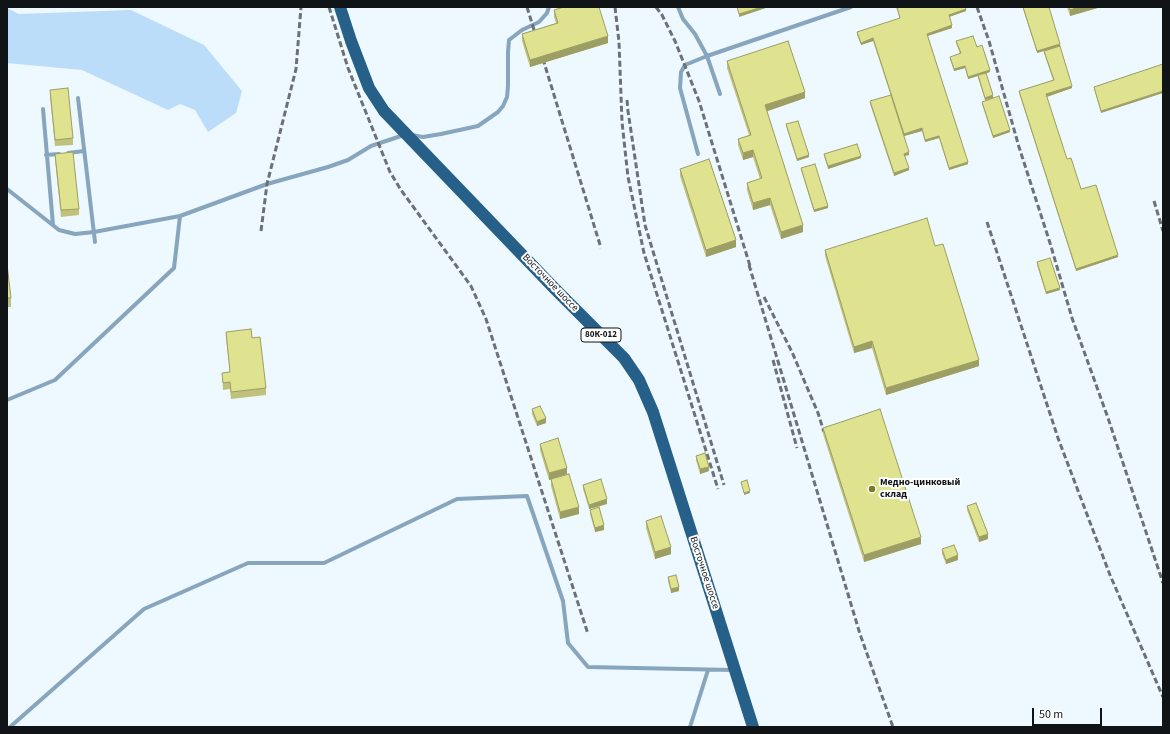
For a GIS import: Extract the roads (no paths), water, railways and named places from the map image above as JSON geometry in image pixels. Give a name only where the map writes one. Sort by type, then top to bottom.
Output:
[{"type":"main road","name":"Восточное шоссе","points":[[340,7],[350,41],[369,88],[384,111],[554,288],[624,358],[640,380],[653,412],[753,727]]},
{"type":"lane","points":[[7,189],[59,230],[75,234],[94,232],[180,216],[267,184],[348,160],[371,146],[407,134],[423,137],[478,126],[495,115],[503,106],[507,97],[509,40],[522,30],[539,22],[550,7]]},
{"type":"lane","points":[[678,7],[683,19],[695,34],[707,56],[720,94]]},
{"type":"lane","points":[[698,154],[680,88],[681,72],[685,65],[707,56],[851,7]]},
{"type":"lane","points":[[78,98],[95,242]]},
{"type":"lane","points":[[43,109],[53,225]]},
{"type":"lane","points":[[46,155],[84,151]]},
{"type":"lane","points":[[7,400],[55,380],[174,268],[180,216]]},
{"type":"lane","points":[[10,727],[144,609],[248,563],[324,563],[457,499],[527,496],[563,601],[568,643],[588,667],[735,670]]},
{"type":"lane","points":[[690,727],[708,670]]},
{"type":"railway","points":[[261,231],[267,184],[296,69],[301,7]]},
{"type":"railway","points":[[329,7],[348,68],[390,172],[401,190],[471,286],[486,319],[588,634]]},
{"type":"railway","points":[[527,7],[601,248]]},
{"type":"railway","points":[[615,7],[619,42],[622,122],[628,177],[644,253],[718,489]]},
{"type":"railway","points":[[656,7],[662,15],[675,41],[699,101],[751,269]]},
{"type":"railway","points":[[977,7],[989,41],[1019,147],[1072,318],[1108,418],[1163,583]]},
{"type":"railway","points":[[627,100],[645,225],[724,485]]},
{"type":"railway","points":[[1154,201],[1163,231]]},
{"type":"railway","points":[[987,222],[1058,438],[1110,575],[1163,697]]},
{"type":"railway","points":[[749,265],[860,634],[893,727]]},
{"type":"railway","points":[[764,297],[792,352],[818,413],[824,432]]},
{"type":"railway","points":[[773,360],[797,448]]},
{"type":"place","name":"Медно-цинковый склад","points":[[872,489]]}]
